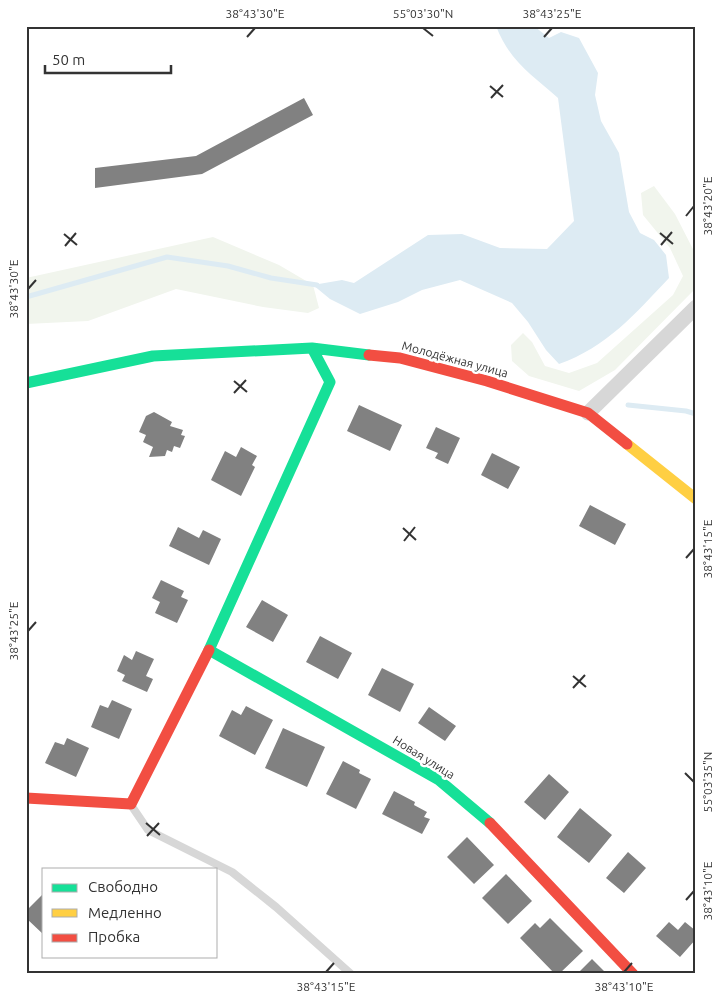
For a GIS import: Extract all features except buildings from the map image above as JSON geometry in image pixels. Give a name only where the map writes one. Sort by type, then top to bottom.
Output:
[{"type":"street","points":[[588,414],[696,307]]},
{"type":"street","points":[[26,798],[131,804],[209,650],[330,382],[312,348]]},
{"type":"street","name":"Молодёжная улица","points":[[26,383],[153,356],[312,348],[400,358],[487,381],[588,414],[696,499]]},
{"type":"street","name":"Новая улица","points":[[209,650],[439,780],[484,817],[633,974]]},
{"type":"lane","points":[[131,804],[148,830],[232,872],[276,907],[351,974]]},
{"type":"shaded area","points":[[496,26],[534,26],[549,38],[561,32],[579,38],[598,73],[595,95],[601,121],[619,153],[629,212],[640,233],[654,240],[666,255],[669,278],[632,317],[606,339],[576,357],[559,364],[546,350],[528,322],[512,303],[460,280],[422,290],[398,302],[360,314],[330,299],[313,285],[342,280],[354,283],[428,235],[462,234],[500,248],[547,249],[574,221],[558,98],[515,58]]},
{"type":"shaded area","points":[[654,186],[675,214],[696,255],[696,288],[615,370],[579,391],[529,376],[512,361],[511,345],[523,333],[532,342],[545,366],[569,373],[597,363],[673,295],[683,276],[670,248],[643,215],[641,193]]},
{"type":"shaded area","points":[[213,237],[279,265],[313,285],[319,308],[308,313],[263,307],[176,289],[88,321],[26,324],[26,278]]},
{"type":"waterway","points":[[26,297],[167,257],[228,266],[271,278],[317,285]]},
{"type":"waterway","points":[[628,405],[686,411],[696,414]]},
{"type":"traffic: fast","points":[[26,383],[153,356],[312,348],[369,355]]},
{"type":"traffic: fast","points":[[209,650],[330,382],[312,348]]},
{"type":"traffic: fast","points":[[209,650],[439,780],[490,823]]},
{"type":"traffic: slow","points":[[627,444],[696,499]]},
{"type":"traffic: jam","points":[[369,355],[400,358],[487,381],[588,413],[627,444]]},
{"type":"traffic: jam","points":[[26,798],[131,804],[209,650]]},
{"type":"traffic: jam","points":[[490,823],[633,974]]}]
